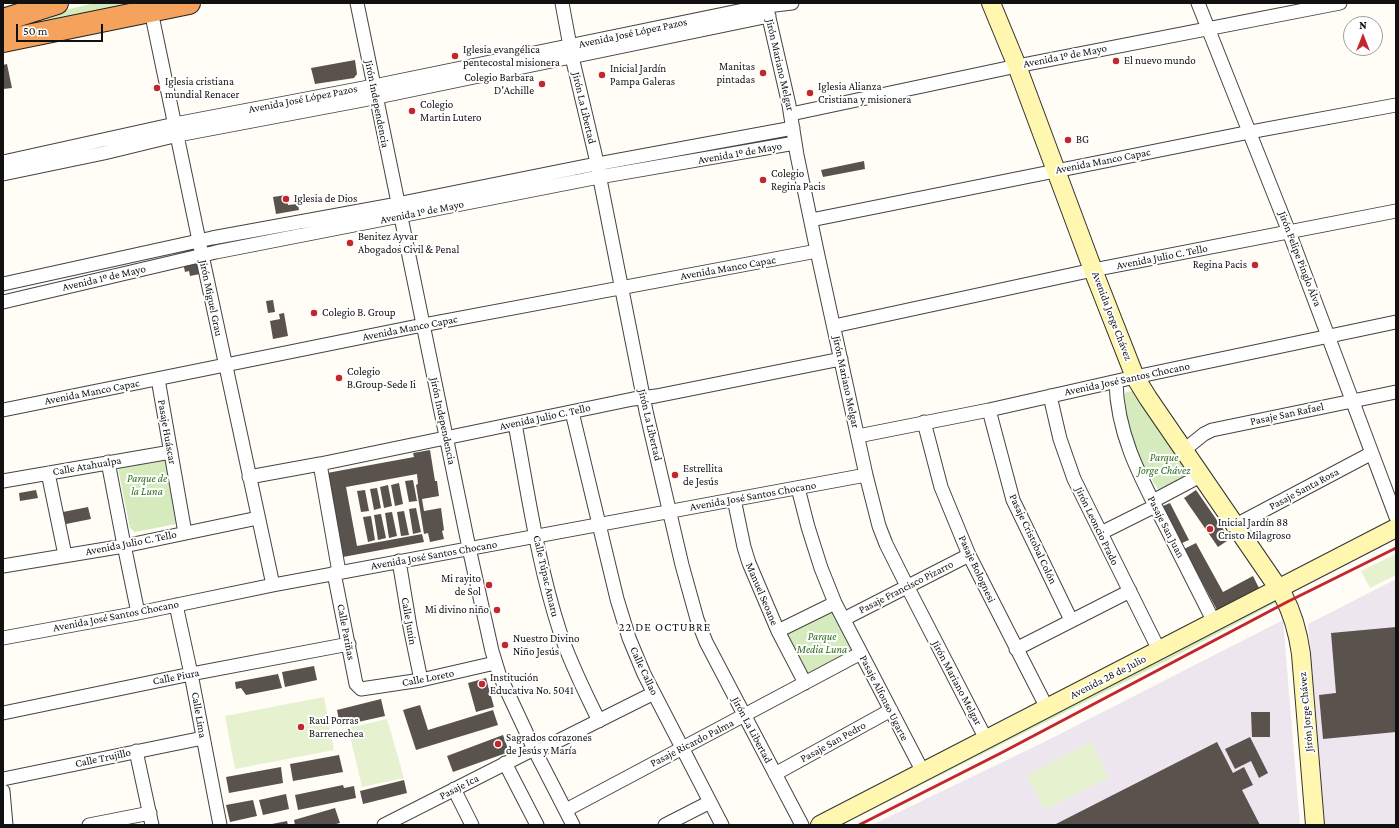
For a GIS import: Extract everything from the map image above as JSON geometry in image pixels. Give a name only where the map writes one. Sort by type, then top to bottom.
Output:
[{"type":"highway","points":[[3,20],[56,3]]},
{"type":"highway","points":[[3,41],[189,3]]},
{"type":"street","name":"Jirón Independencia","points":[[357,3],[446,438],[495,664],[535,750],[573,825]]},
{"type":"street","name":"Jirón La Libertad","points":[[562,3],[571,51],[597,164],[642,398],[682,565],[697,619],[706,642],[802,825]]},
{"type":"street","name":"Avenida José López Pazos","points":[[3,162],[375,91],[571,51],[792,3]]},
{"type":"street","name":"Avenida Jorge Chávez","points":[[991,3],[1017,66],[1093,270],[1136,377],[1148,398],[1202,475],[1282,595]]},
{"type":"street","name":"Jirón Felipe Pinglo Álva","points":[[1198,3],[1289,232],[1396,517]]},
{"type":"street","name":"Avenida 1º de Mayo","points":[[791,114],[1017,66],[1340,3]]},
{"type":"street","name":"Jirón Mariano Melgar","points":[[767,8],[791,114],[795,143],[817,251],[842,359],[866,475],[879,526],[886,544],[907,586],[986,739]]},
{"type":"street","name":"Jirón Miguel Grau","points":[[151,10],[272,585]]},
{"type":"street","name":"Avenida Manco Capac","points":[[811,220],[1056,170],[1396,105]]},
{"type":"street","name":"Avenida 1º de Mayo","points":[[3,302],[597,164],[793,128]]},
{"type":"street","name":"Avenida José López Pazos","points":[[3,174],[104,153],[176,130]]},
{"type":"street","name":"Avenida 1º de Mayo","points":[[3,284],[199,241],[399,210],[795,143]]},
{"type":"street","name":"Avenida Julio C. Tello","points":[[834,326],[1093,270],[1396,211]]},
{"type":"street","name":"Avenida Manco Capac","points":[[3,410],[621,287],[817,251]]},
{"type":"street","name":"Avenida José Santos Chocano","points":[[858,436],[989,410],[1396,322]]},
{"type":"street","name":"Avenida Julio C. Tello","points":[[249,477],[842,359]]},
{"type":"street","name":"Pasaje Huáscar","points":[[158,379],[185,533]]},
{"type":"street","name":"Pasaje San Juan","points":[[1116,382],[1118,409],[1124,435],[1133,460],[1214,622]]},
{"type":"street","name":"Pasaje San Rafael","points":[[1184,450],[1204,434],[1212,430],[1396,392]]},
{"type":"street","name":"Jirón Leoncio Prado","points":[[1050,396],[1066,459],[1074,479],[1159,650]]},
{"type":"street","name":"Pasaje Cristobal Colón","points":[[989,410],[1013,500],[1071,620]]},
{"type":"street","name":"Calle Callao","points":[[572,412],[598,525],[617,599],[629,638],[644,674],[722,825]]},
{"type":"street","name":"Pasaje Bolognesi","points":[[924,422],[942,487],[969,555],[1047,708]]},
{"type":"street","name":"Calle Túpac Amaru","points":[[515,424],[547,586],[560,632],[576,676],[599,721]]},
{"type":"street","name":"Calle Atahualpa","points":[[3,481],[171,452]]},
{"type":"street","name":"Pasaje Santa Rosa","points":[[1236,525],[1372,453]]},
{"type":"street","points":[[108,462],[138,613]]},
{"type":"street","name":"Calle Pariñas","points":[[320,464],[356,684],[360,689]]},
{"type":"street","points":[[48,473],[65,556]]},
{"type":"street","name":"Avenida José Santos Chocano","points":[[3,638],[138,613],[272,585],[866,475]]},
{"type":"street","points":[[1101,533],[1202,475]]},
{"type":"street","name":"Pasaje Alfonso Ugarte","points":[[798,488],[810,534],[821,568],[835,603],[923,772]]},
{"type":"street","name":"Manuel Seoane","points":[[734,499],[744,547],[749,563],[778,631],[806,683]]},
{"type":"street","name":"Avenida Julio C. Tello","points":[[3,566],[124,546],[258,518]]},
{"type":"street","name":"Avenida 28 de Julio","points":[[820,825],[1214,622],[1282,595],[1396,528]]},
{"type":"street","name":"Pasaje Francisco Pizarro","points":[[844,619],[969,555]]},
{"type":"street","name":"Calle Junín","points":[[399,562],[410,628],[421,680]]},
{"type":"street","points":[[1016,649],[1130,591]]},
{"type":"street","name":"Jirón Jorge Chávez","points":[[1282,595],[1297,630],[1301,654],[1316,825]]},
{"type":"street","points":[[778,631],[835,603]]},
{"type":"street","name":"Calle Lima","points":[[176,605],[220,825]]},
{"type":"street","name":"Calle Piura","points":[[3,713],[191,674],[349,644]]},
{"type":"street","name":"Pasaje Ricardo Palma","points":[[566,810],[861,653]]},
{"type":"street","name":"Calle Loreto","points":[[360,689],[421,680],[495,664]]},
{"type":"street","name":"Pasaje Ica","points":[[384,825],[406,820],[454,790],[505,763],[599,721],[654,693]]},
{"type":"street","name":"Pasaje San Pedro","points":[[775,774],[891,710]]},
{"type":"street","name":"Calle Trujillo","points":[[3,779],[203,738]]},
{"type":"street","points":[[89,825],[151,819],[136,751]]},
{"type":"street","points":[[505,763],[537,825]]},
{"type":"street","points":[[454,790],[472,825]]},
{"type":"street","points":[[3,791],[6,825]]},
{"type":"street","points":[[665,825],[710,802]]},
{"type":"shaded area","points":[[1396,579],[1396,825],[1324,825],[1308,624]]},
{"type":"shaded area","points":[[1283,620],[1300,825],[872,825],[1046,741]]},
{"type":"green space","points":[[95,3],[148,3],[16,30],[18,21]]},
{"type":"green space","name":"Parque Jorge Chávez","points":[[1132,391],[1143,402],[1193,472],[1159,491],[1140,460],[1131,434],[1123,397],[1126,392]]},
{"type":"green space","name":"Parque de la Luna","points":[[168,458],[179,519],[176,524],[135,532],[130,528],[118,468],[122,463]]},
{"type":"green space","points":[[1396,554],[1396,575],[1370,588],[1361,571]]},
{"type":"green space","points":[[1277,597],[1279,601],[1168,660],[842,825],[828,825]]},
{"type":"green space","name":"Parque Media Luna","points":[[833,611],[856,654],[807,678],[786,634]]},
{"type":"green space","points":[[324,697],[334,750],[235,769],[225,716]]},
{"type":"green space","points":[[387,719],[404,778],[362,787],[348,728]]},
{"type":"green space","points":[[1091,742],[1109,778],[1045,810],[1027,775]]},
{"type":"building","points":[[355,60],[357,74],[354,78],[315,84],[311,68]]},
{"type":"building","points":[[7,64],[12,88],[3,89],[3,65]]},
{"type":"building","points":[[864,161],[865,169],[823,177],[821,170]]},
{"type":"building","points":[[286,195],[288,205],[298,204],[299,210],[276,214],[273,197]]},
{"type":"building","points":[[198,262],[200,274],[190,276],[189,271],[185,272],[184,267],[182,267],[181,264]]},
{"type":"building","points":[[273,300],[275,312],[268,313],[266,301]]},
{"type":"building","points":[[284,313],[288,336],[273,339],[270,321],[280,319],[279,314]]},
{"type":"building","points":[[430,450],[439,496],[422,499],[424,511],[441,508],[444,530],[442,531],[444,539],[430,542],[428,533],[424,534],[416,485],[418,484],[417,474],[346,487],[357,546],[422,534],[424,542],[343,557],[327,473],[414,457],[413,453]]},
{"type":"building","points":[[413,480],[417,501],[409,502],[405,481]]},
{"type":"building","points":[[399,483],[403,504],[395,506],[391,485]]},
{"type":"building","points":[[388,485],[392,506],[384,508],[380,487]]},
{"type":"building","points":[[377,488],[381,508],[374,510],[370,489]]},
{"type":"building","points":[[36,490],[38,498],[20,501],[19,493]]},
{"type":"building","points":[[365,490],[369,511],[361,512],[357,491]]},
{"type":"building","points":[[1196,490],[1230,539],[1218,547],[1184,498]]},
{"type":"building","points":[[1170,503],[1189,540],[1182,543],[1163,506]]},
{"type":"building","points":[[88,507],[91,519],[66,524],[63,512]]},
{"type":"building","points":[[416,508],[421,532],[413,534],[409,509]]},
{"type":"building","points":[[404,511],[409,535],[401,536],[397,512]]},
{"type":"building","points":[[392,512],[397,536],[389,538],[385,513]]},
{"type":"building","points":[[381,514],[386,538],[378,540],[374,515]]},
{"type":"building","points":[[371,516],[375,540],[368,542],[363,517]]},
{"type":"building","points":[[1196,543],[1223,592],[1253,576],[1259,588],[1217,610],[1184,549]]},
{"type":"building","points":[[1396,627],[1396,732],[1323,739],[1319,695],[1336,693],[1331,633]]},
{"type":"building","points":[[314,666],[317,680],[285,687],[282,672]]},
{"type":"building","points":[[278,674],[282,688],[246,695],[241,688],[236,689],[235,682]]},
{"type":"building","points":[[486,678],[494,707],[476,712],[468,683]]},
{"type":"building","points":[[381,699],[385,716],[340,726],[337,710]]},
{"type":"building","points":[[420,705],[428,730],[493,710],[498,725],[416,750],[403,710]]},
{"type":"building","points":[[1251,712],[1270,712],[1270,737],[1252,737]]},
{"type":"building","points":[[503,735],[509,752],[453,772],[447,756]]},
{"type":"building","points":[[1250,737],[1268,773],[1259,778],[1251,761],[1235,769],[1225,749]]},
{"type":"building","points":[[1217,742],[1233,773],[1244,767],[1253,785],[1242,790],[1260,825],[1054,825]]},
{"type":"building","points":[[339,755],[343,772],[293,781],[290,764]]},
{"type":"building","points":[[281,767],[283,783],[229,793],[226,777]]},
{"type":"building","points":[[404,780],[407,793],[363,804],[360,791]]},
{"type":"building","points":[[343,785],[344,788],[354,786],[356,798],[298,810],[295,795]]},
{"type":"building","points":[[286,794],[289,809],[263,815],[259,800]]},
{"type":"building","points":[[253,800],[257,816],[230,822],[226,805]]},
{"type":"building","points":[[335,808],[340,823],[332,825],[295,825],[294,820]]},
{"type":"building","points":[[287,821],[288,825],[272,825],[272,824]]},
{"type":"railway","points":[[859,825],[1001,753],[1287,602],[1396,548]]},
{"type":"place","name":"Iglesia evangélica pentecostal misionera","points":[[455,56]]},
{"type":"place","name":"El nuevo mundo","points":[[1116,61]]},
{"type":"place","name":"Manitas pintadas","points":[[763,73]]},
{"type":"place","name":"Inicial Jardín Pampa Galeras","points":[[602,75]]},
{"type":"place","name":"Colegio Barbara D'Achille","points":[[542,84]]},
{"type":"place","name":"Iglesia cristiana mundial Renacer","points":[[157,88]]},
{"type":"place","name":"Iglesia Alianza Cristiana y misionera","points":[[810,93]]},
{"type":"place","name":"Colegio Martin Lutero","points":[[412,111]]},
{"type":"place","name":"BG","points":[[1068,140]]},
{"type":"place","name":"Colegio Regina Pacis","points":[[763,180]]},
{"type":"place","name":"Iglesia de Dios","points":[[286,199]]},
{"type":"place","name":"Benitez Ayvar Abogados Civil & Penal","points":[[350,243]]},
{"type":"place","name":"Regina Pacis","points":[[1255,265]]},
{"type":"place","name":"Colegio B. Group","points":[[314,313]]},
{"type":"place","name":"Colegio B.Group-Sede Ii","points":[[339,378]]},
{"type":"place","name":"Estrellita de Jesús","points":[[675,475]]},
{"type":"place","name":"Inicial Jardín 88 Cristo Milagroso","points":[[1210,529]]},
{"type":"place","name":"Mi rayito de Sol","points":[[489,585]]},
{"type":"place","name":"Mi divino niño","points":[[497,610]]},
{"type":"place","name":"Nuestro Divino Niño Jesús","points":[[505,645]]},
{"type":"place","name":"Institución Educativa No. 5041","points":[[482,684]]},
{"type":"place","name":"Raul Porras Barrenechea","points":[[301,727]]},
{"type":"place","name":"Sagrados corazones de Jesús y María","points":[[498,744]]},
{"type":"district","name":"22 DE OCTUBRE","points":[[665,627]]}]
